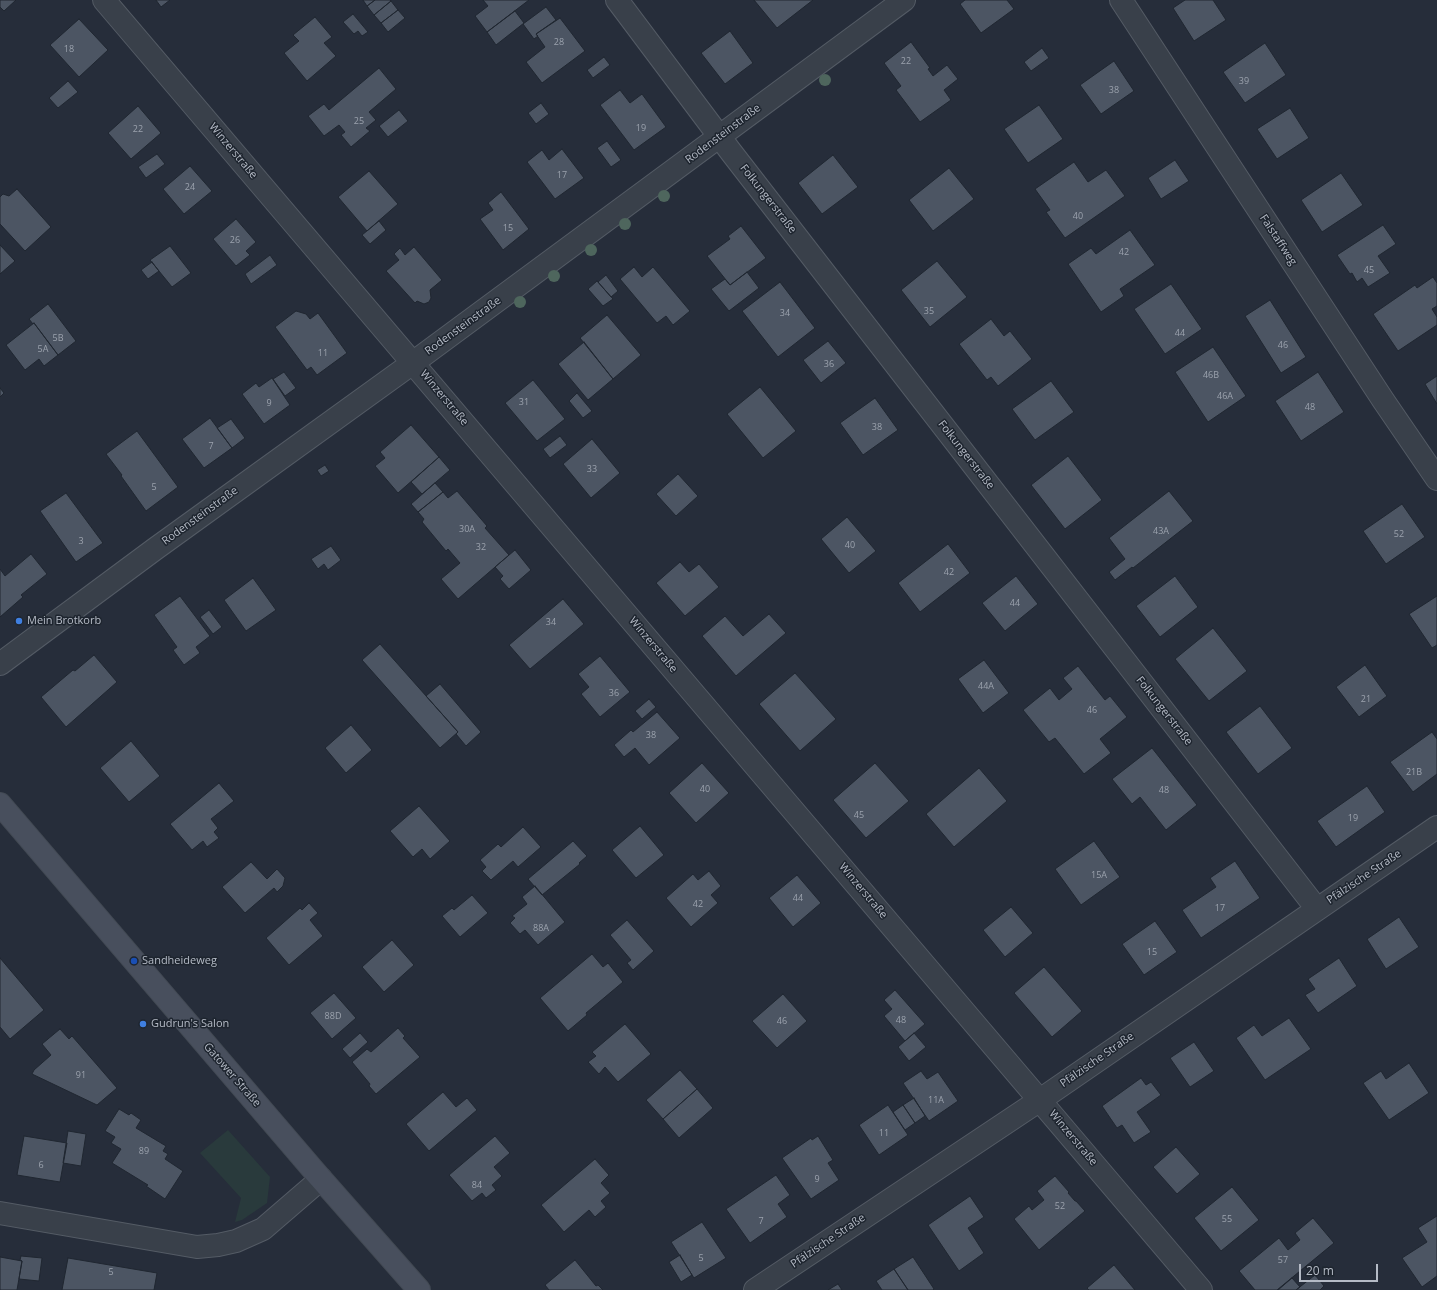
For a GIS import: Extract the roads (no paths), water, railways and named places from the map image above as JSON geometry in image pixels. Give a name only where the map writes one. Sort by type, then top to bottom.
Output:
[{"type":"main road","name":"Gatower Straße","points":[[0,804],[321,1179],[419,1290]]},
{"type":"street","name":"Winzerstraße","points":[[104,0],[414,362],[1201,1290]]},
{"type":"street","name":"Folkungerstraße","points":[[617,0],[720,136],[1317,909]]},
{"type":"street","name":"Rodensteinstraße","points":[[0,664],[151,552],[414,362],[904,0]]},
{"type":"street","name":"Falstaffweg","points":[[1121,0],[1383,400],[1437,478]]},
{"type":"street","name":"Pfälzische Straße","points":[[755,1290],[1040,1100],[1437,827]]},
{"type":"street","points":[[0,1213],[197,1247],[218,1246],[236,1242],[263,1229],[321,1179]]},
{"type":"place","name":"Mein Brotkorb","points":[[19,621]]},
{"type":"place","name":"Sandheideweg","points":[[134,961]]},
{"type":"place","name":"Gudrun's Salon","points":[[143,1024]]}]
